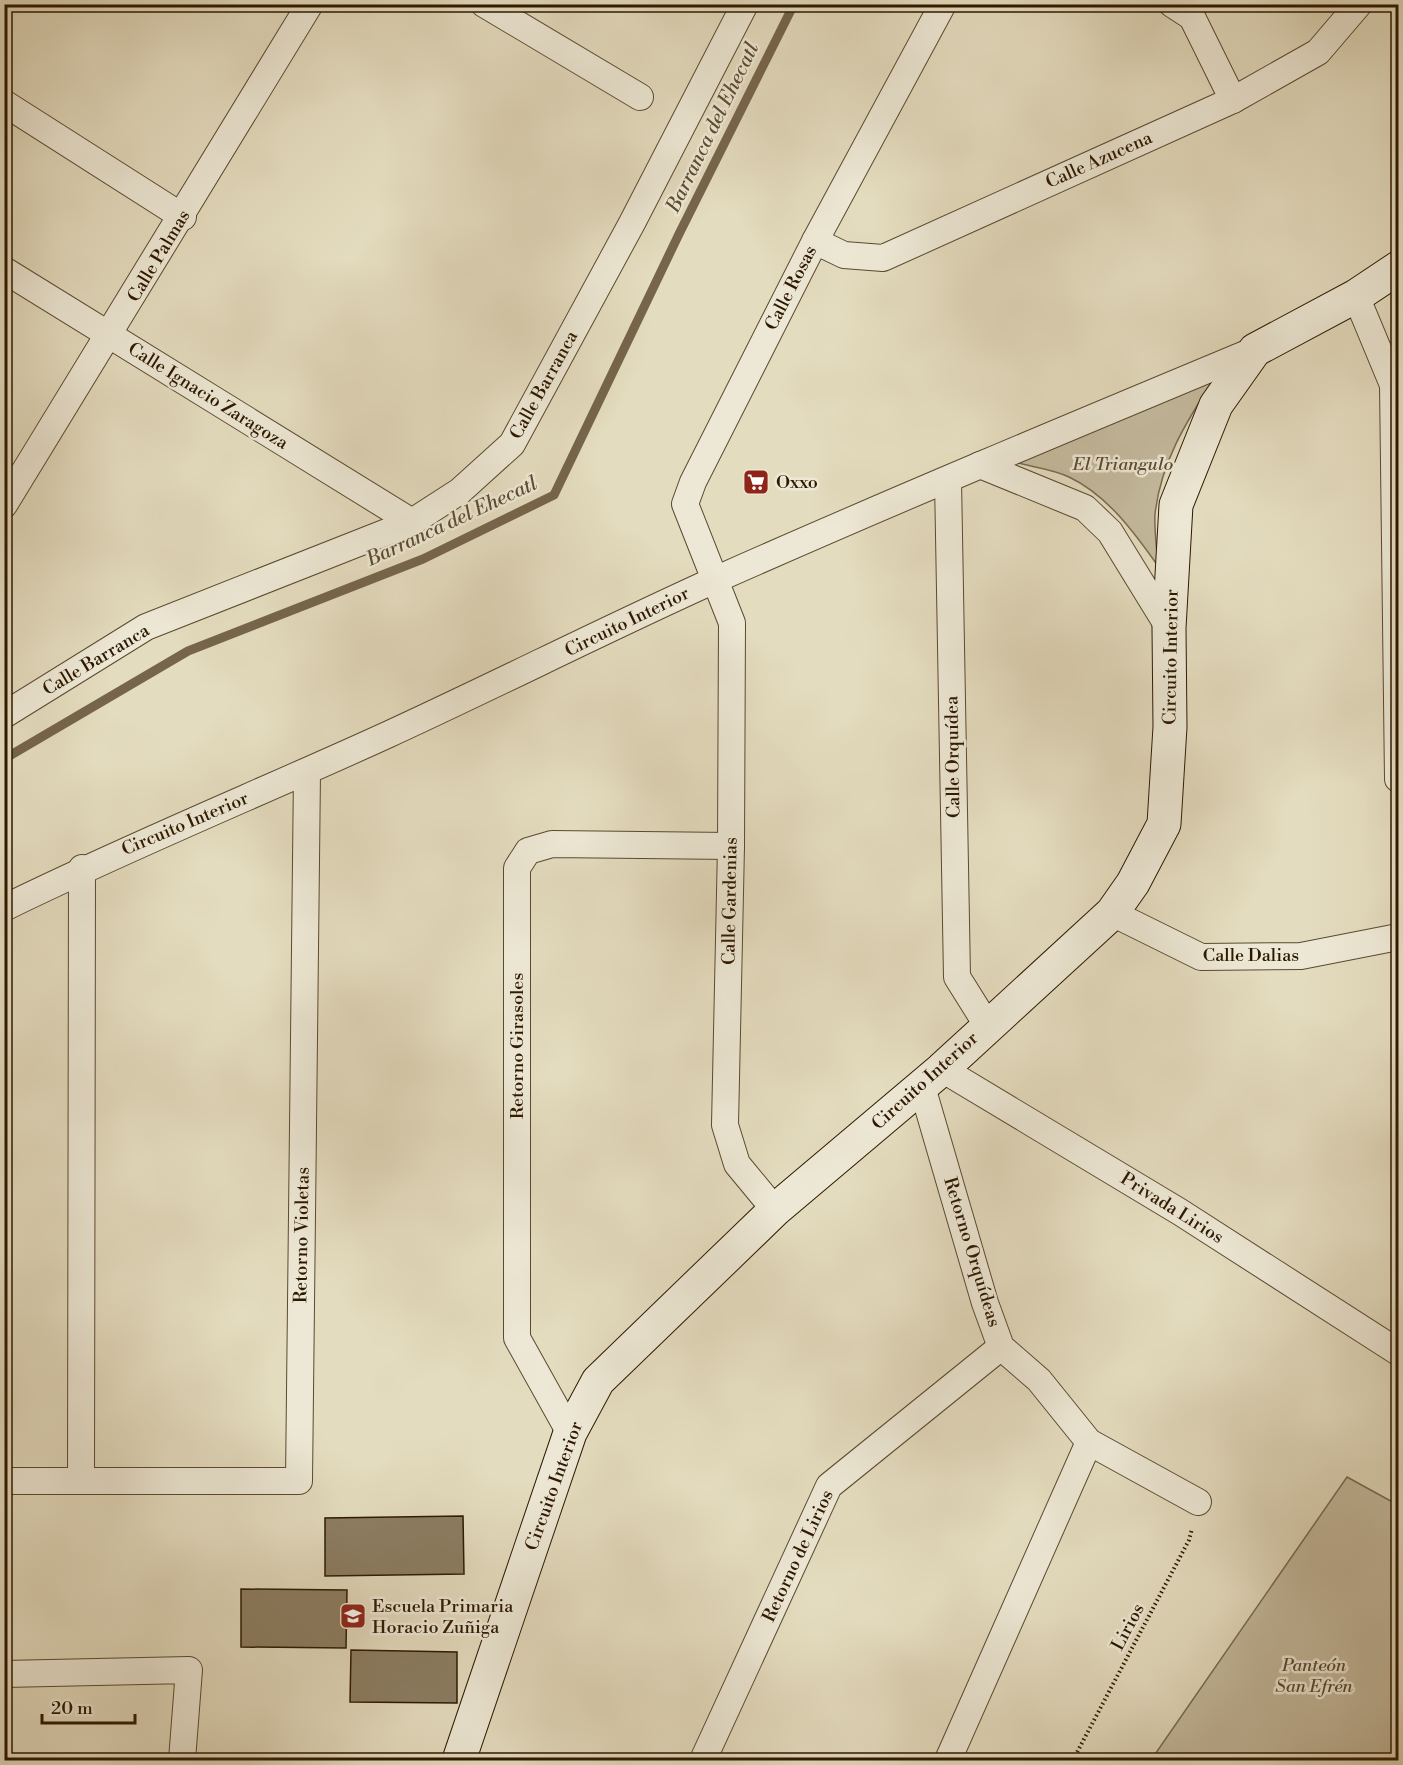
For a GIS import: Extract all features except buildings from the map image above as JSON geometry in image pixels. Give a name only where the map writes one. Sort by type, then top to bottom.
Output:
[{"type":"main road","name":"Circuito Interior","points":[[459,1761],[570,1434],[598,1381],[775,1210],[932,1078],[987,1025],[1113,913],[1134,883],[1164,824],[1170,727],[1169,628],[1176,505],[1216,405],[1255,350],[1356,296],[1398,268]]},
{"type":"street","name":"Calle Palmas","points":[[4,505],[183,217],[309,4]]},
{"type":"street","points":[[484,4],[640,97]]},
{"type":"street","name":"Calle Barranca","points":[[4,715],[146,627],[412,522],[460,491],[512,444],[632,223],[745,4]]},
{"type":"street","name":"Calle Rosas","points":[[715,580],[685,504],[693,482],[815,241],[943,4]]},
{"type":"street","points":[[1172,4],[1192,17],[1233,100]]},
{"type":"street","name":"Calle Azucena","points":[[815,241],[843,255],[883,258],[1233,100],[1318,52],[1359,4]]},
{"type":"street","points":[[4,103],[183,217]]},
{"type":"street","name":"Calle Ignacio Zaragoza","points":[[4,270],[412,522]]},
{"type":"street","points":[[1356,296],[1396,385],[1398,779]]},
{"type":"street","name":"Circuito Interior","points":[[4,908],[82,868],[307,772],[715,580],[980,465],[1255,350]]},
{"type":"street","points":[[980,465],[1085,508],[1110,532],[1169,628]]},
{"type":"street","name":"Calle Orquídea","points":[[948,480],[957,977],[987,1025]]},
{"type":"street","name":"Calle Gardenias","points":[[715,580],[732,623],[731,846],[725,1125],[737,1164],[775,1210]]},
{"type":"street","name":"Retorno Violetas","points":[[4,1481],[299,1481],[307,772]]},
{"type":"street","name":"Retorno Girasoles","points":[[570,1434],[517,1338],[517,868],[528,851],[552,844],[731,846]]},
{"type":"street","points":[[81,1481],[82,868]]},
{"type":"street","name":"Calle Dalias","points":[[1113,913],[1201,957],[1301,956],[1398,937]]},
{"type":"street","name":"Retorno Orquídeas","points":[[932,1078],[985,1302],[1001,1347],[1039,1380],[1089,1442],[1198,1502]]},
{"type":"street","name":"Privada Lirios","points":[[932,1078],[1180,1212],[1398,1352]]},
{"type":"street","name":"Retorno de Lirios","points":[[703,1761],[829,1486],[1001,1347]]},
{"type":"street","points":[[948,1761],[1089,1442]]},
{"type":"street","points":[[4,1674],[189,1670],[182,1761]]},
{"type":"path","name":"Lirios","points":[[1072,1761],[1189,1540],[1198,1502]]},
{"type":"green space","name":"El Triangulo","points":[[1214,379],[1176,443],[1163,477],[1155,514],[1158,566],[1119,516],[1096,494],[1063,474],[1014,462]]},
{"type":"green space","name":"Panteón San Efrén","points":[[1347,1477],[1398,1505],[1398,1760],[1151,1760]]},
{"type":"waterway","name":"Barranca del Ehecatl","points":[[4,759],[188,651],[423,559],[554,495],[679,234],[794,4]]},
{"type":"place","name":"Oxxo","points":[[756,482]]},
{"type":"place","name":"Escuela Primaria Horacio Zuñiga","points":[[353,1616]]}]
